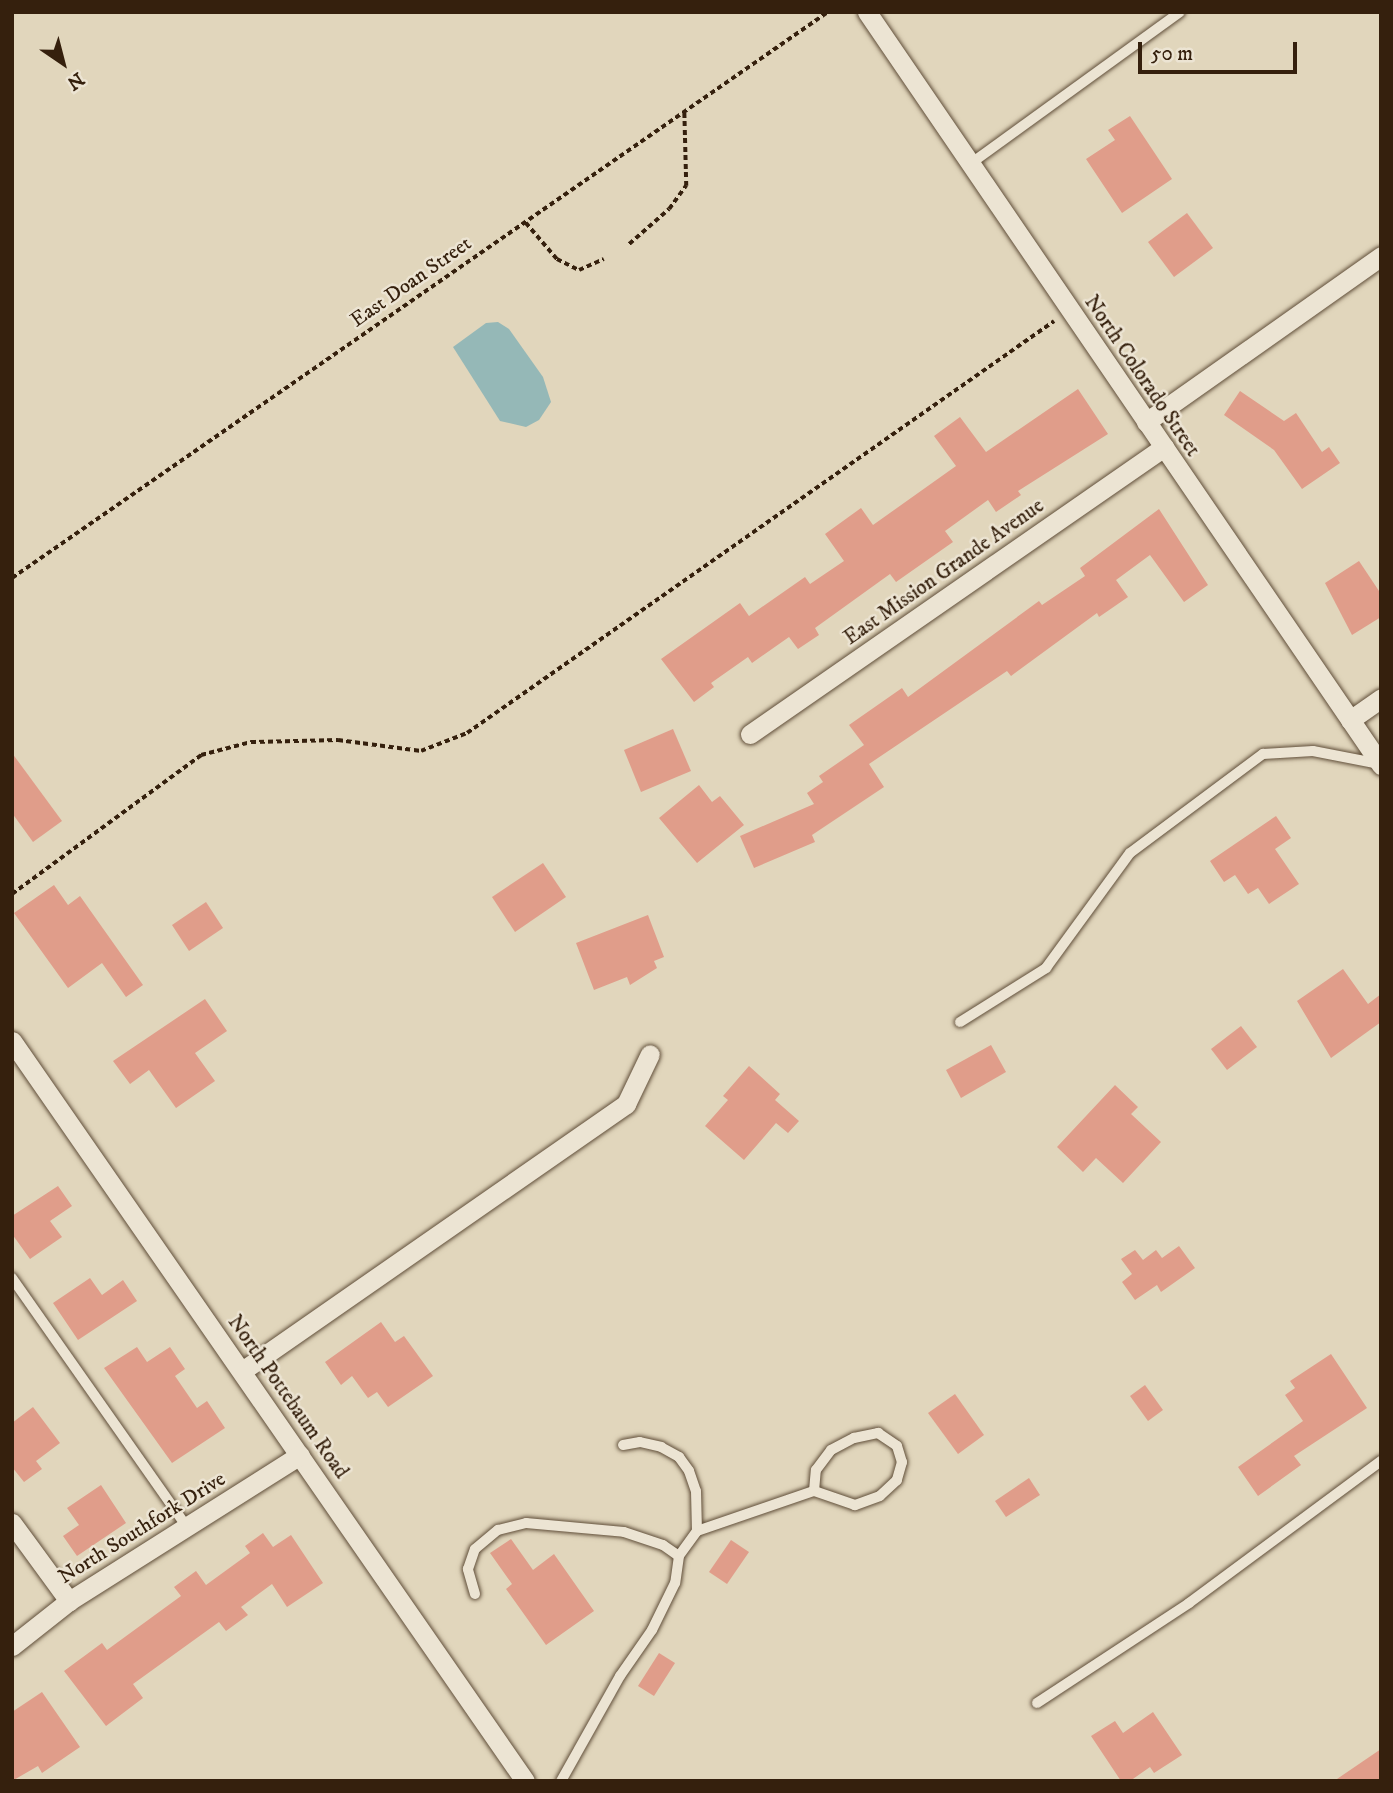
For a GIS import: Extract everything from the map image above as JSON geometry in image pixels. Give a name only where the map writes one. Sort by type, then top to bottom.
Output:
[{"type":"street","name":"North Colorado Street","points":[[867,12],[1381,765]]},
{"type":"street","points":[[1146,422],[1381,256]]},
{"type":"street","name":"East Mission Grande Avenue","points":[[750,734],[1164,447]]},
{"type":"street","points":[[1350,720],[1381,698]]},
{"type":"street","name":"North Pottebaum Road","points":[[12,1041],[525,1781]]},
{"type":"street","points":[[242,1371],[626,1104],[650,1054]]},
{"type":"street","name":"North Southfork Drive","points":[[12,1646],[69,1601],[300,1455]]},
{"type":"street","points":[[12,1523],[69,1601]]},
{"type":"lane","points":[[970,164],[1180,12]]},
{"type":"lane","points":[[960,1022],[1046,968],[1130,853],[1263,754],[1313,751],[1381,765]]},
{"type":"lane","points":[[12,1278],[187,1527]]},
{"type":"lane","points":[[561,1781],[620,1676],[652,1630],[675,1583],[679,1556],[697,1531],[814,1491],[855,1505],[880,1496],[897,1480],[902,1462],[897,1446],[878,1433],[854,1438],[831,1450],[816,1470],[814,1491]]},
{"type":"lane","points":[[623,1446],[640,1442],[679,1457],[696,1491],[697,1531]]},
{"type":"lane","points":[[1037,1703],[1189,1603],[1381,1461]]},
{"type":"lane","points":[[475,1594],[468,1569],[475,1549],[498,1530],[526,1523],[624,1532],[663,1545],[679,1556]]},
{"type":"path","name":"East Doan Street","points":[[12,578],[828,12]]},
{"type":"path","points":[[629,244],[669,209],[686,186],[684,112]]},
{"type":"path","points":[[525,222],[558,259],[579,270],[604,259]]},
{"type":"path","points":[[12,894],[201,755],[251,742],[325,740],[421,751],[467,733],[1070,310]]},
{"type":"water","points":[[498,322],[509,329],[543,377],[551,402],[539,420],[526,427],[500,421],[453,347],[486,323]]},
{"type":"building","points":[[1130,116],[1172,179],[1122,213],[1086,159],[1115,140],[1108,130]]},
{"type":"building","points":[[1187,213],[1213,248],[1174,277],[1148,242]]},
{"type":"building","points":[[1078,389],[1108,434],[1018,491],[1021,495],[996,512],[988,500],[945,531],[953,542],[896,582],[890,574],[815,628],[819,635],[798,649],[789,637],[752,663],[748,657],[711,683],[714,687],[694,702],[661,659],[740,603],[749,616],[805,577],[810,584],[844,561],[825,534],[861,508],[873,525],[956,466],[934,436],[960,417],[986,452]]},
{"type":"building","points":[[1240,391],[1284,421],[1296,413],[1322,452],[1329,447],[1340,463],[1302,489],[1274,450],[1224,415]]},
{"type":"building","points":[[1159,509],[1208,585],[1184,602],[1150,555],[1116,580],[1128,597],[1099,617],[1097,613],[1011,676],[1007,671],[869,764],[884,787],[812,835],[815,842],[754,868],[740,836],[814,804],[807,793],[823,782],[819,776],[864,745],[849,725],[902,688],[908,697],[1039,601],[1042,605],[1085,576],[1080,568]]},
{"type":"building","points":[[1359,561],[1381,594],[1381,617],[1352,635],[1325,583]]},
{"type":"building","points":[[673,729],[691,771],[641,792],[624,750]]},
{"type":"building","points":[[12,753],[62,821],[33,842],[12,813]]},
{"type":"building","points":[[699,785],[712,802],[720,796],[744,825],[697,863],[659,818]]},
{"type":"building","points":[[1276,816],[1291,838],[1275,849],[1299,884],[1269,904],[1258,888],[1248,894],[1235,875],[1224,882],[1210,861]]},
{"type":"building","points":[[543,863],[566,897],[515,932],[492,897]]},
{"type":"building","points":[[54,885],[68,905],[80,896],[143,985],[126,997],[102,963],[68,988],[14,913]]},
{"type":"building","points":[[206,902],[223,928],[189,951],[172,925]]},
{"type":"building","points":[[648,915],[664,957],[654,961],[657,968],[630,985],[627,977],[594,990],[576,943]]},
{"type":"building","points":[[1343,969],[1368,1004],[1381,994],[1381,1022],[1331,1058],[1297,1001]]},
{"type":"building","points":[[205,999],[227,1031],[195,1053],[215,1081],[176,1108],[149,1070],[130,1084],[113,1061]]},
{"type":"building","points":[[1241,1026],[1257,1047],[1227,1070],[1211,1049]]},
{"type":"building","points":[[991,1045],[1006,1072],[961,1098],[946,1070]]},
{"type":"building","points":[[749,1066],[780,1094],[775,1100],[799,1121],[788,1133],[776,1123],[744,1160],[705,1126],[728,1100],[723,1096]]},
{"type":"building","points":[[1115,1085],[1138,1107],[1131,1114],[1161,1142],[1123,1183],[1096,1158],[1083,1172],[1057,1147]]},
{"type":"building","points":[[58,1186],[72,1206],[50,1221],[62,1237],[30,1259],[12,1234],[12,1216]]},
{"type":"building","points":[[1179,1246],[1195,1268],[1161,1292],[1157,1285],[1135,1300],[1122,1282],[1132,1274],[1121,1259],[1135,1250],[1143,1260],[1156,1250],[1162,1258]]},
{"type":"building","points":[[90,1278],[102,1295],[123,1280],[137,1301],[78,1340],[53,1303]]},
{"type":"building","points":[[381,1322],[395,1342],[404,1336],[433,1376],[388,1407],[377,1392],[368,1398],[352,1376],[341,1385],[325,1362]]},
{"type":"building","points":[[137,1347],[147,1362],[170,1347],[185,1369],[175,1376],[197,1408],[207,1401],[225,1428],[172,1463],[104,1368]]},
{"type":"building","points":[[1331,1354],[1367,1408],[1294,1456],[1301,1465],[1258,1496],[1238,1467],[1303,1421],[1285,1395],[1295,1388],[1290,1381]]},
{"type":"building","points":[[1145,1385],[1163,1410],[1148,1421],[1130,1396]]},
{"type":"building","points":[[955,1394],[984,1435],[958,1454],[928,1413]]},
{"type":"building","points":[[33,1407],[60,1443],[36,1461],[42,1469],[24,1482],[12,1467],[12,1423]]},
{"type":"building","points":[[1029,1478],[1040,1495],[1006,1517],[995,1501]]},
{"type":"building","points":[[101,1485],[126,1523],[77,1556],[63,1536],[79,1525],[67,1508]]},
{"type":"building","points":[[263,1533],[273,1547],[291,1535],[323,1583],[287,1607],[272,1584],[241,1607],[248,1615],[226,1631],[219,1622],[133,1684],[143,1698],[106,1726],[64,1671],[102,1643],[107,1650],[181,1596],[174,1587],[196,1571],[206,1585],[250,1553],[245,1546]]},
{"type":"building","points":[[511,1539],[533,1570],[554,1554],[594,1611],[546,1645],[506,1589],[512,1584],[490,1553]]},
{"type":"building","points":[[731,1540],[749,1552],[727,1584],[709,1572]]},
{"type":"building","points":[[659,1653],[675,1663],[654,1696],[638,1686]]},
{"type":"building","points":[[42,1692],[80,1747],[42,1773],[38,1766],[12,1781],[12,1712]]},
{"type":"building","points":[[1153,1712],[1182,1755],[1154,1773],[1150,1767],[1130,1781],[1121,1781],[1091,1736],[1115,1721],[1123,1733]]},
{"type":"building","points":[[1381,1749],[1381,1781],[1334,1781]]}]
